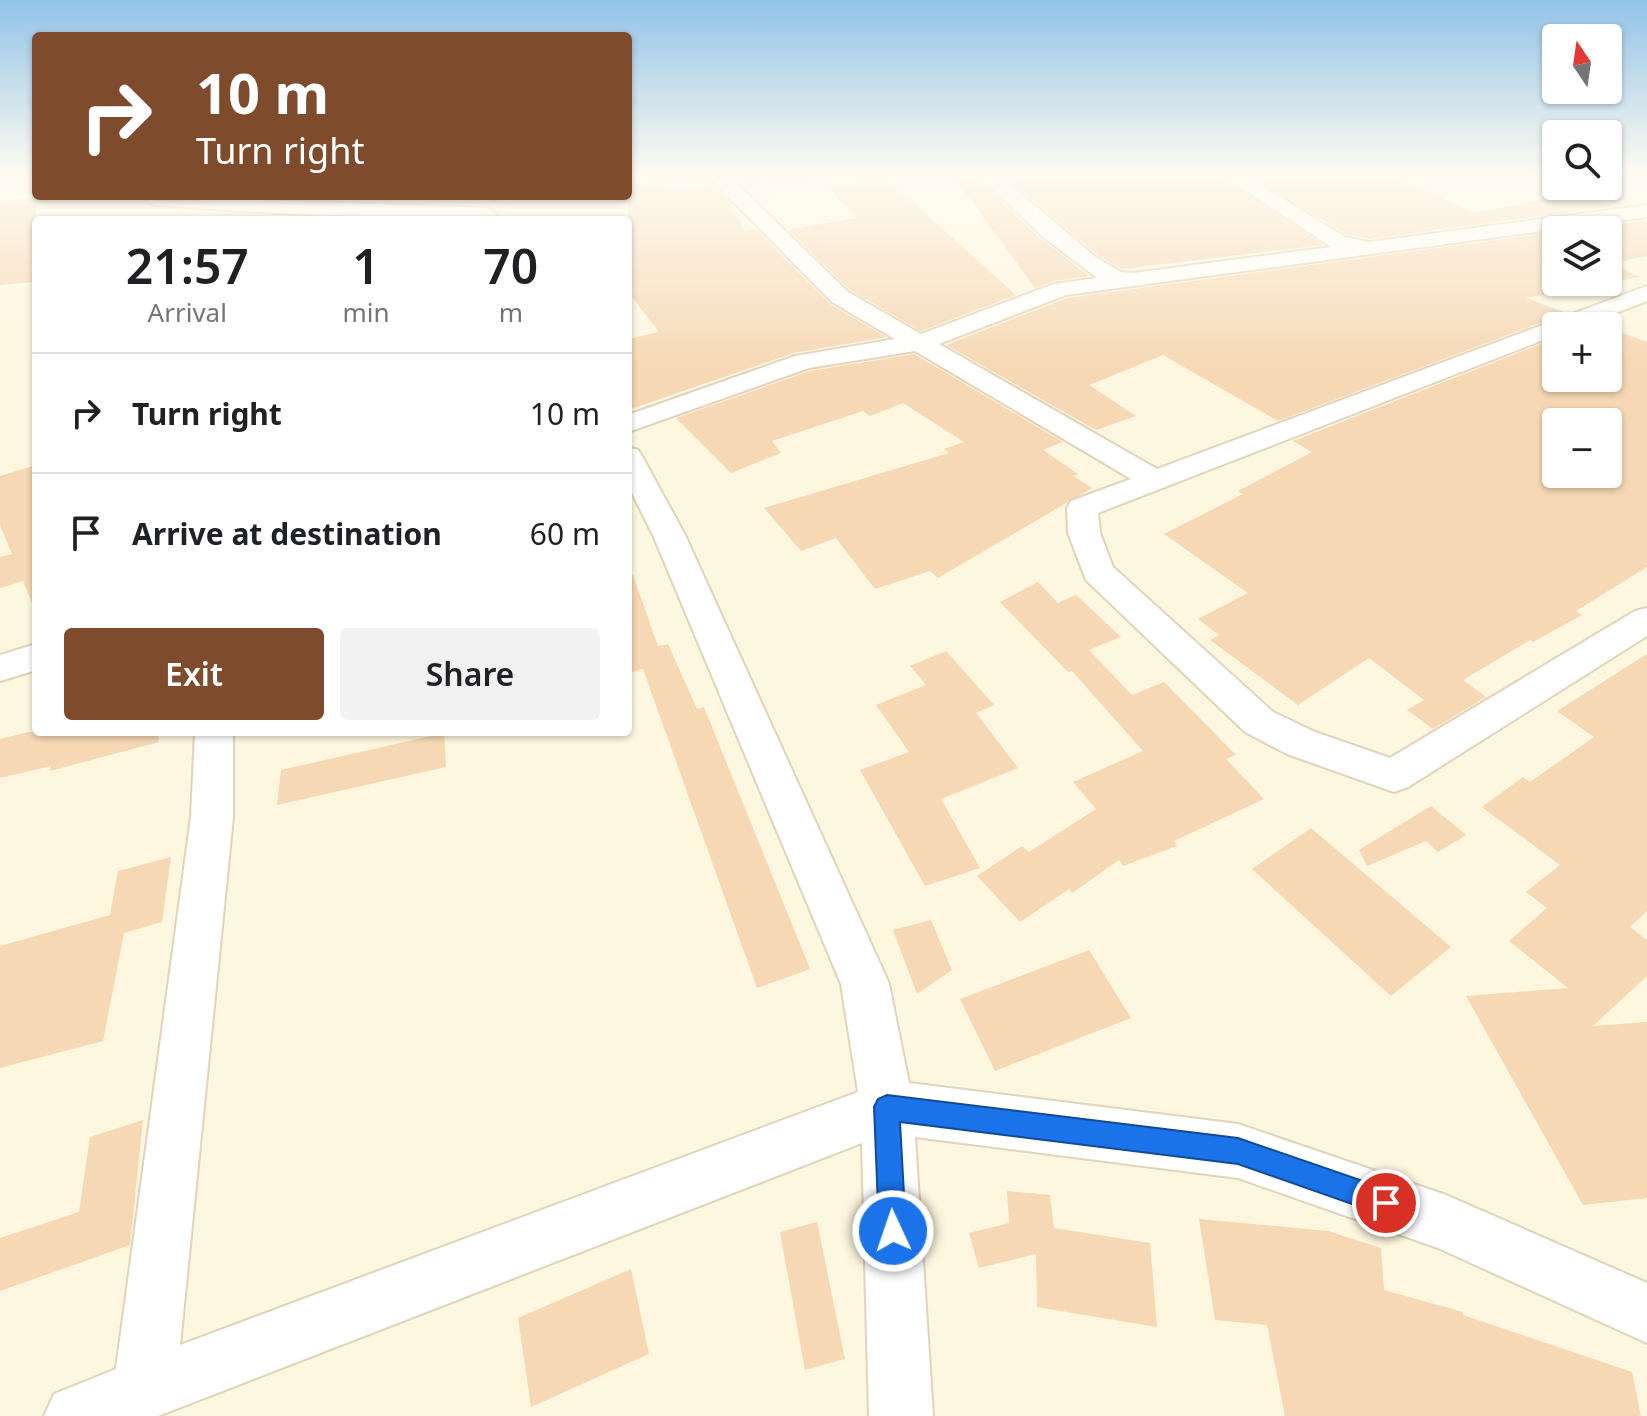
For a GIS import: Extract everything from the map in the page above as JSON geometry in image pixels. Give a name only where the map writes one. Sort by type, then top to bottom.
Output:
[{"type":"street","points":[[782,239],[840,297],[1153,479]]},
{"type":"street","points":[[1060,239],[1116,279],[1147,277]]},
{"type":"street","points":[[1334,239],[1340,243],[1373,246]]},
{"type":"street","points":[[632,423],[804,361],[920,343],[1062,289],[1427,239]]},
{"type":"street","points":[[1597,312],[1647,293]]},
{"type":"street","points":[[1542,333],[1082,508],[1084,533],[1098,572],[1259,722],[1301,743],[1394,776],[1647,620]]},
{"type":"street","points":[[632,464],[669,535],[865,984],[887,1107],[901,1416]]},
{"type":"street","points":[[0,668],[32,658]]},
{"type":"street","points":[[145,1388],[212,817],[214,736]]},
{"type":"street","points":[[76,1416],[887,1107],[1238,1151],[1446,1223],[1647,1313]]},
{"type":"building","points":[[0,239],[32,239],[32,282],[0,285]]},
{"type":"building","points":[[632,239],[766,239],[830,304],[886,337],[794,353],[632,409],[632,338],[659,332],[632,297]]},
{"type":"building","points":[[797,239],[954,239],[1016,295],[921,331],[850,290]]},
{"type":"building","points":[[999,239],[1041,239],[1089,276],[1054,281],[1035,288]]},
{"type":"building","points":[[1079,239],[1314,239],[1323,245],[1122,269],[1099,256]]},
{"type":"building","points":[[1504,239],[1542,239],[1542,295],[1526,298],[1564,312],[1542,312],[1542,322],[1278,421],[1163,355],[1089,385],[1136,416],[1096,430],[946,345],[1067,298]]},
{"type":"building","points":[[1622,239],[1647,239],[1647,256],[1622,261]]},
{"type":"building","points":[[1622,268],[1640,277],[1622,280]]},
{"type":"building","points":[[1622,333],[1647,342],[1647,567],[1576,611],[1582,615],[1533,642],[1530,640],[1463,680],[1486,697],[1433,729],[1407,710],[1424,700],[1369,658],[1298,705],[1210,640],[1219,635],[1198,619],[1248,593],[1164,534],[1243,494],[1238,491],[1312,452],[1293,441],[1542,343],[1542,392],[1622,392]]},
{"type":"building","points":[[914,354],[1063,442],[1043,450],[1078,474],[1073,476],[1092,488],[938,578],[930,571],[875,589],[836,538],[801,551],[764,508],[949,453],[944,449],[964,442],[903,403],[870,416],[863,411],[772,441],[781,453],[731,473],[676,418],[810,371]]},
{"type":"building","points":[[32,466],[32,603],[23,581],[0,588],[0,557],[12,554],[0,525],[0,476]]},
{"type":"building","points":[[632,575],[658,646],[668,644],[697,709],[704,707],[810,969],[757,988],[643,669],[632,672]]},
{"type":"building","points":[[1038,582],[1058,603],[1076,595],[1121,637],[1089,650],[1132,695],[1164,682],[1236,755],[1226,759],[1264,799],[1174,841],[1177,846],[1123,866],[1119,860],[1072,893],[1069,889],[1020,922],[977,876],[1022,846],[1029,852],[1096,809],[1073,782],[1143,751],[1072,671],[1068,672],[1000,602]]},
{"type":"building","points":[[946,651],[994,705],[976,713],[1018,768],[941,799],[980,868],[925,886],[860,770],[909,752],[876,705],[926,685],[910,666]]},
{"type":"building","points":[[1647,654],[1647,911],[1630,927],[1647,940],[1647,976],[1593,1026],[1647,1022],[1647,1198],[1583,1205],[1466,996],[1568,988],[1509,941],[1547,908],[1526,892],[1560,865],[1482,807],[1523,777],[1530,782],[1594,737],[1557,711]]},
{"type":"building","points":[[32,732],[32,736],[158,736],[159,742],[50,771],[51,766],[0,778],[0,739]]},
{"type":"building","points":[[431,736],[444,736],[446,767],[277,805],[281,770]]},
{"type":"building","points":[[1431,806],[1466,835],[1438,852],[1426,841],[1367,866],[1359,850]]},
{"type":"building","points":[[1311,828],[1451,947],[1391,996],[1252,869]]},
{"type":"building","points":[[171,857],[162,922],[124,933],[103,1041],[0,1068],[0,946],[110,915],[118,871]]},
{"type":"building","points":[[931,920],[952,970],[917,994],[893,930]]},
{"type":"building","points":[[1089,950],[1131,1018],[995,1071],[960,999]]},
{"type":"building","points":[[143,1120],[130,1245],[0,1291],[0,1238],[79,1212],[90,1137]]},
{"type":"building","points":[[1007,1191],[1050,1195],[1054,1228],[1150,1243],[1157,1327],[1037,1307],[1036,1254],[979,1268],[969,1233],[1009,1223]]},
{"type":"building","points":[[1199,1219],[1328,1231],[1381,1248],[1384,1290],[1463,1312],[1463,1315],[1632,1372],[1641,1416],[1285,1416],[1267,1325],[1215,1320]]},
{"type":"building","points":[[817,1222],[845,1359],[805,1370],[780,1232]]},
{"type":"building","points":[[631,1269],[649,1354],[531,1407],[518,1318]]},
{"type":"route","points":[[893,1231],[887,1107],[1238,1151],[1386,1203]]}]
